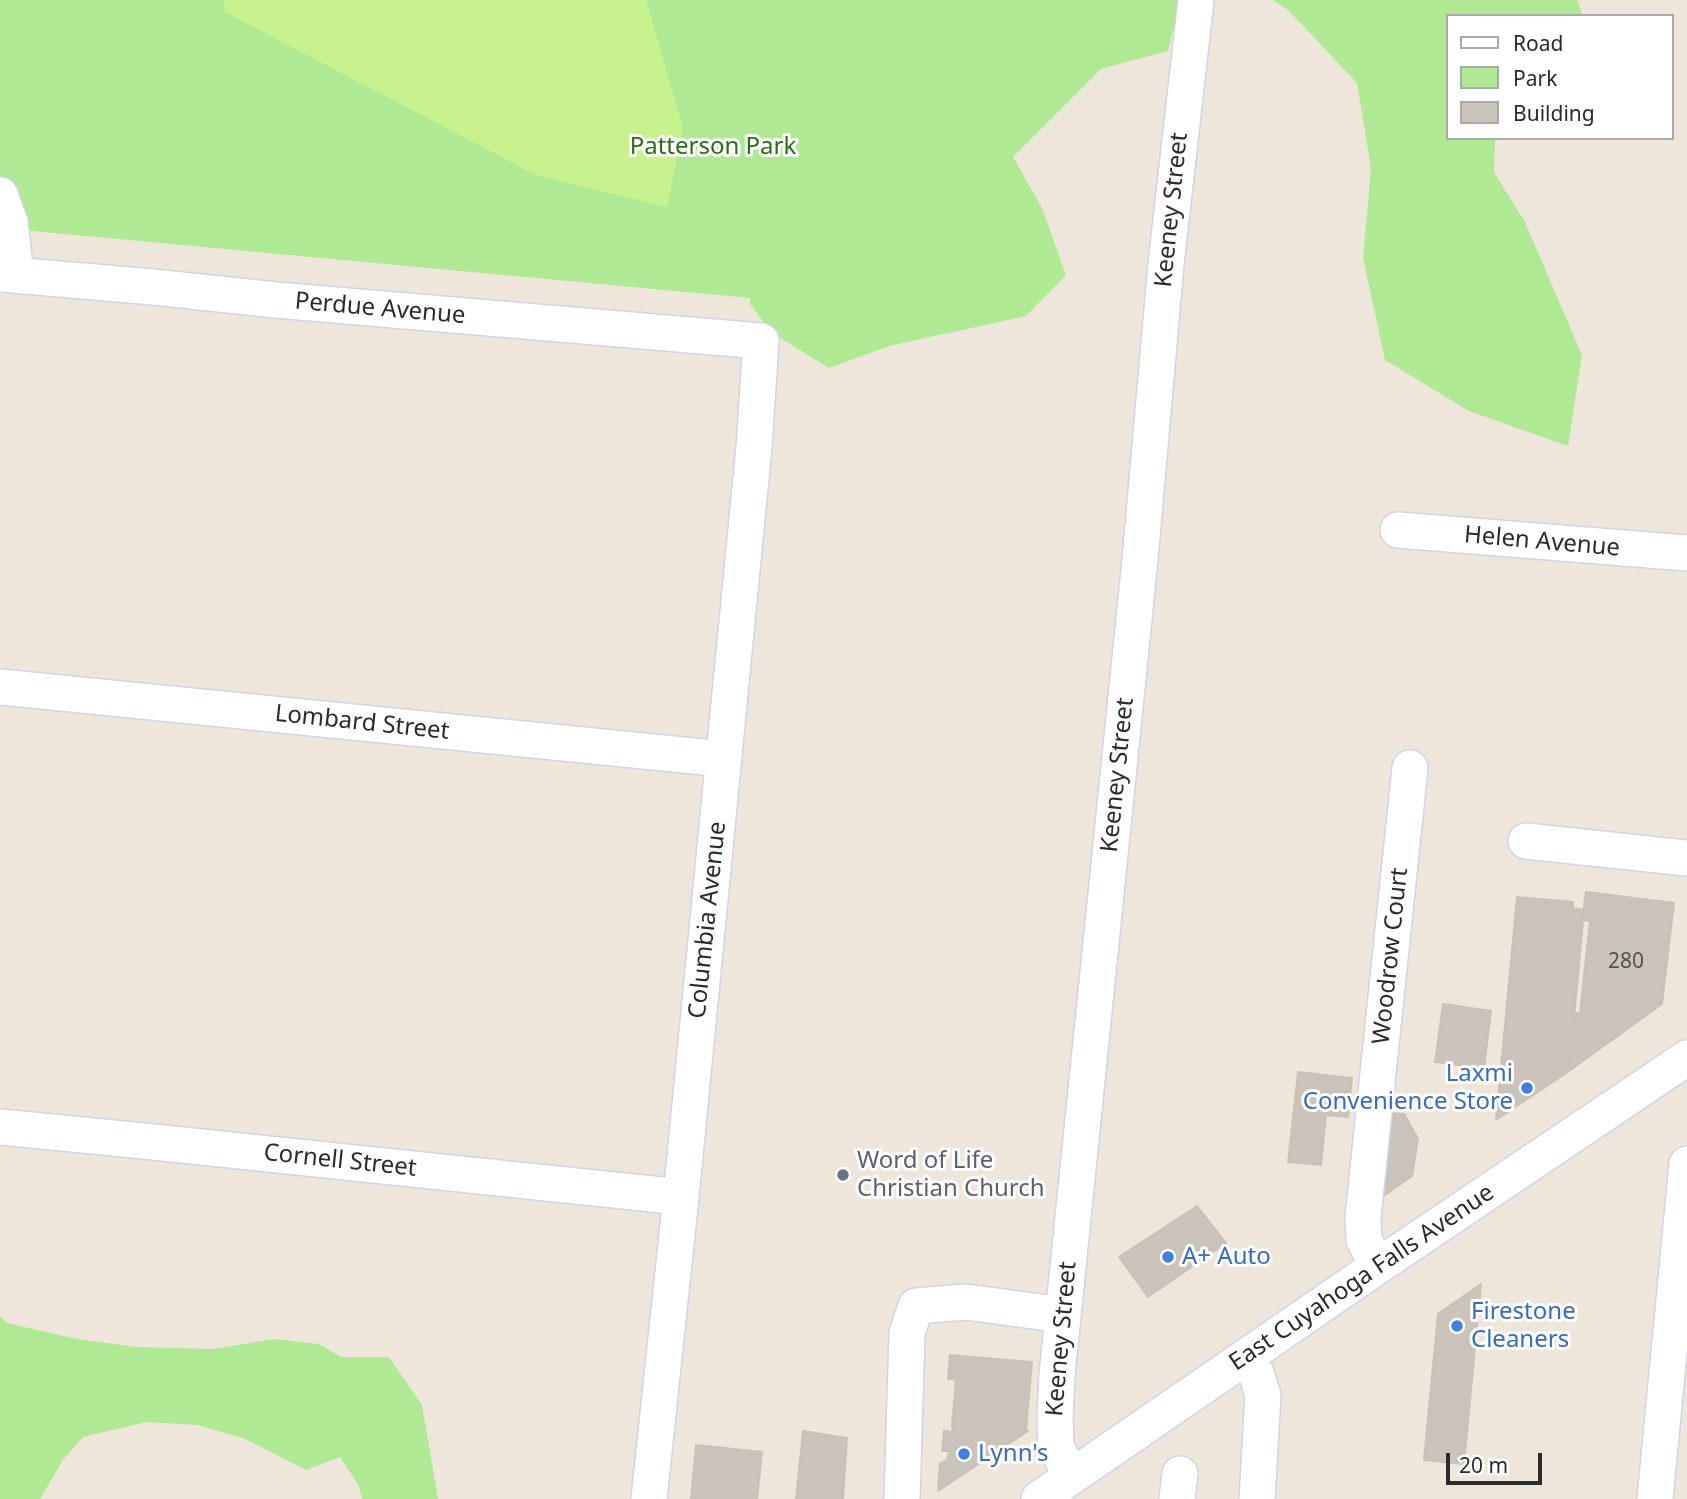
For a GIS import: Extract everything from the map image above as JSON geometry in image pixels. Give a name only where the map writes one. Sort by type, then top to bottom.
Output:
[{"type":"street","name":"Keeney Street","points":[[1071,1477],[1056,1446],[1056,1389],[1140,560],[1166,264],[1196,0]]},
{"type":"street","points":[[0,195],[10,222],[8,275]]},
{"type":"street","name":"Perdue Avenue","points":[[8,275],[359,308],[761,341]]},
{"type":"street","name":"Columbia Avenue","points":[[649,1499],[724,759],[754,447],[761,341]]},
{"type":"street","name":"Helen Avenue","points":[[1398,530],[1687,553]]},
{"type":"street","name":"Lombard Street","points":[[0,687],[724,759]]},
{"type":"street","name":"Woodrow Court","points":[[1378,1266],[1364,1240],[1363,1217],[1410,768]]},
{"type":"street","points":[[1526,841],[1687,858]]},
{"type":"street","name":"East Cuyahoga Falls Avenue","points":[[1039,1499],[1687,1058]]},
{"type":"street","name":"Cornell Street","points":[[0,1127],[681,1197]]},
{"type":"street","points":[[1654,1499],[1687,1164]]},
{"type":"street","points":[[902,1499],[907,1333],[916,1306],[967,1302],[1063,1315]]},
{"type":"street","points":[[1247,1356],[1256,1373],[1262,1395],[1257,1499]]},
{"type":"green space","name":"Patterson Park","points":[[0,0],[1180,0],[1168,51],[1101,69],[1013,157],[1042,208],[1066,275],[1026,316],[889,346],[829,368],[772,333],[750,304],[750,298],[0,228]]},
{"type":"green space","points":[[224,0],[646,0],[683,128],[667,207],[536,175],[225,12]]},
{"type":"green space","points":[[1273,0],[1577,0],[1582,14],[1446,14],[1446,140],[1495,140],[1494,172],[1525,222],[1582,355],[1568,446],[1469,411],[1385,360],[1363,258],[1371,169],[1357,83],[1288,10]]},
{"type":"green space","points":[[0,1316],[7,1323],[77,1339],[137,1347],[213,1349],[273,1339],[319,1344],[341,1357],[389,1357],[422,1405],[438,1499],[362,1499],[359,1486],[340,1457],[306,1470],[243,1438],[197,1425],[146,1422],[83,1437],[63,1460],[40,1499],[0,1499]]},
{"type":"building","points":[[1586,892],[1674,903],[1662,1004],[1569,1071],[1574,1013],[1580,1013],[1590,921],[1582,920]]},
{"type":"building","points":[[1517,897],[1573,902],[1573,908],[1584,910],[1569,1071],[1496,1120]]},
{"type":"building","points":[[1443,1004],[1491,1011],[1484,1068],[1435,1062]]},
{"type":"building","points":[[1298,1072],[1352,1078],[1348,1117],[1326,1115],[1321,1165],[1288,1162]]},
{"type":"building","points":[[1389,1113],[1404,1114],[1418,1139],[1412,1176],[1381,1198]]},
{"type":"building","points":[[1197,1206],[1226,1243],[1148,1297],[1119,1257]]},
{"type":"building","points":[[1481,1284],[1464,1464],[1424,1460],[1438,1314]]},
{"type":"building","points":[[950,1355],[1032,1362],[1028,1431],[938,1491],[940,1463],[947,1461],[949,1451],[942,1451],[944,1431],[953,1432],[956,1380],[948,1379]]},
{"type":"building","points":[[803,1431],[847,1438],[843,1499],[796,1499]]},
{"type":"building","points":[[696,1445],[762,1452],[757,1499],[691,1499]]},
{"type":"place","name":"Laxmi Convenience Store","points":[[1527,1088]]},
{"type":"place","name":"Word of Life Christian Church","points":[[843,1175]]},
{"type":"place","name":"A+ Auto","points":[[1168,1257]]},
{"type":"place","name":"Firestone Cleaners","points":[[1457,1326]]},
{"type":"place","name":"Lynn's","points":[[964,1454]]}]
